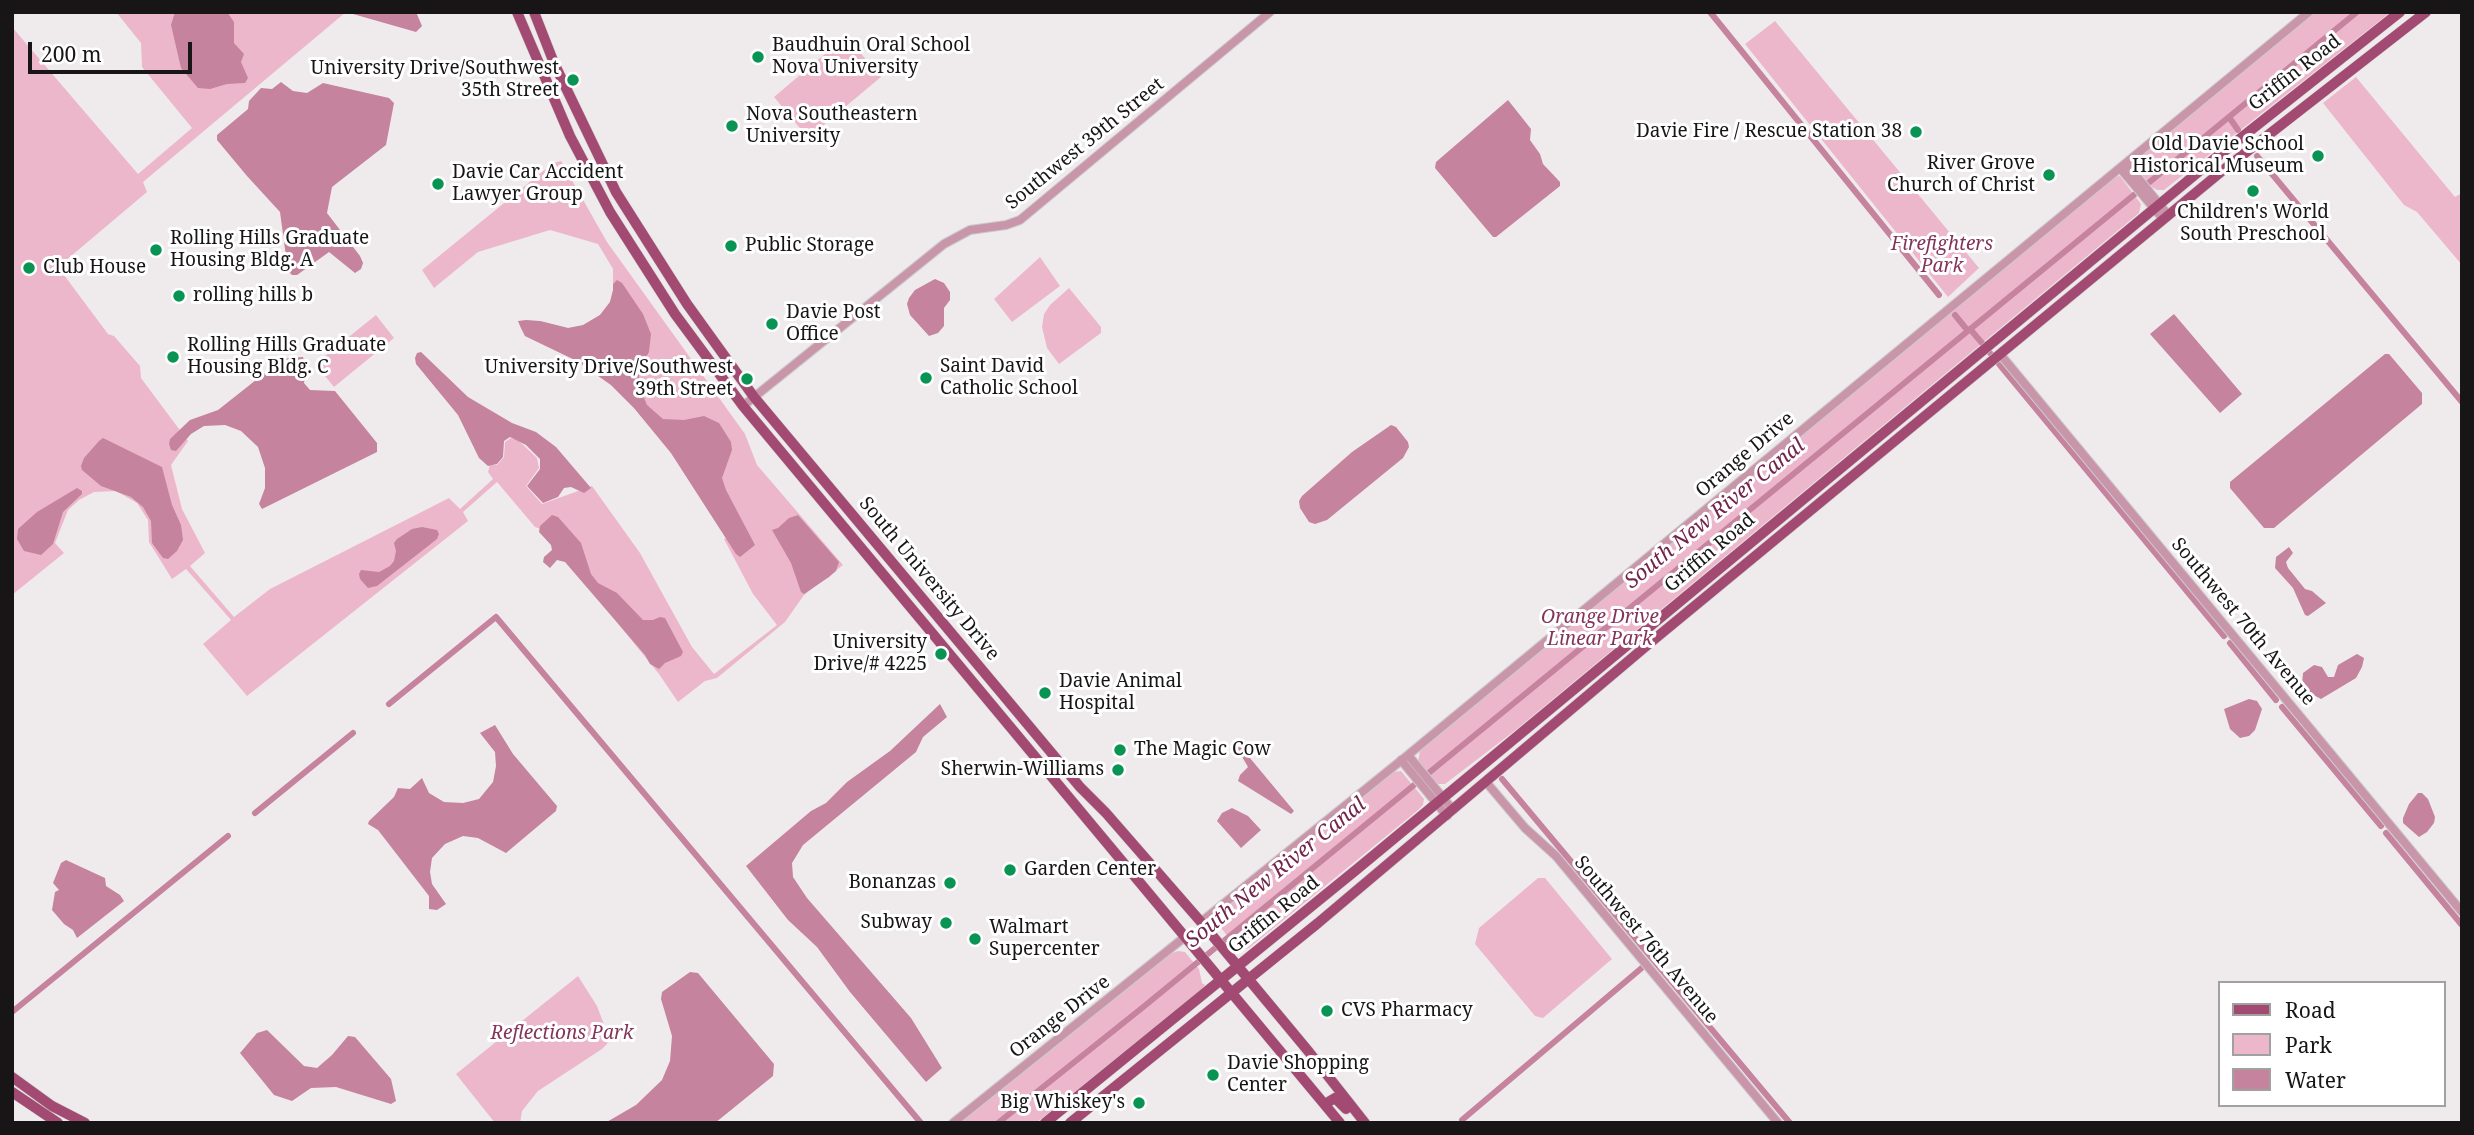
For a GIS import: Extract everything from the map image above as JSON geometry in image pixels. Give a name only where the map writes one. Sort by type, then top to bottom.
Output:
[{"type":"main road","name":"South University Drive","points":[[517,12],[570,136],[610,212],[675,314],[743,406],[1213,967],[1340,1123]]},
{"type":"main road","name":"South University Drive","points":[[534,12],[554,63],[611,183],[687,304],[754,397],[1080,787],[1212,935],[1364,1123]]},
{"type":"main road","name":"Griffin Road","points":[[1045,1123],[1223,980],[1985,348],[2154,202],[2281,107],[2400,12]]},
{"type":"main road","name":"Griffin Road","points":[[1070,1123],[1450,813],[1586,696],[2166,217],[2426,12]]},
{"type":"main road","points":[[2337,82],[2337,71],[2345,57]]},
{"type":"main road","points":[[2278,127],[2284,115],[2281,107]]},
{"type":"main road","points":[[610,212],[626,227],[649,264],[664,269]]},
{"type":"main road","points":[[2000,354],[2001,340],[2009,328]]},
{"type":"main road","points":[[1984,367],[1988,355],[1985,348]]},
{"type":"main road","points":[[867,555],[878,545]]},
{"type":"main road","points":[[949,654],[961,645]]},
{"type":"main road","points":[[1586,696],[1585,688],[1590,675]]},
{"type":"main road","points":[[1572,690],[1572,708]]},
{"type":"main road","points":[[12,1077],[52,1106],[85,1123]]},
{"type":"main road","points":[[14,1093],[58,1123]]},
{"type":"main road","points":[[1325,1104],[1333,1098],[1338,1099],[1357,1123]]},
{"type":"street","name":"Southwest 39th Street","points":[[743,406],[944,244],[970,230],[1006,225],[1020,220],[1270,12]]},
{"type":"street","name":"Orange Drive","points":[[1201,922],[1404,758],[2309,12]]},
{"type":"street","points":[[2123,165],[2166,217]]},
{"type":"street","name":"Southwest 70th Avenue","points":[[2000,354],[2462,912]]},
{"type":"street","points":[[1404,758],[1450,813]]},
{"type":"street","name":"Southwest 76th Avenue","points":[[1486,782],[1525,828],[1556,856],[1778,1123]]},
{"type":"street","name":"Orange Drive","points":[[953,1123],[1186,936]]},
{"type":"green space","points":[[116,12],[346,12],[143,182],[147,192],[58,267],[108,334],[114,336],[140,366],[141,378],[188,441],[171,465],[182,509],[205,553],[190,566],[234,617],[270,589],[449,498],[460,509],[493,479],[488,472],[490,465],[497,465],[504,457],[505,442],[511,438],[518,440],[537,458],[539,468],[526,486],[542,504],[592,486],[640,553],[692,647],[714,674],[777,625],[753,594],[724,539],[726,538],[671,453],[634,408],[611,385],[577,361],[525,336],[521,328],[518,321],[540,321],[568,328],[582,326],[600,315],[610,302],[613,269],[598,244],[550,230],[478,252],[434,288],[422,270],[553,163],[561,161],[607,242],[745,434],[757,465],[843,565],[804,595],[785,622],[717,678],[705,681],[678,702],[659,674],[541,529],[535,527],[497,482],[463,512],[468,521],[247,696],[203,644],[231,620],[186,569],[172,579],[149,542],[148,520],[137,503],[116,491],[94,492],[68,510],[55,543],[64,553],[12,595],[12,27],[138,174],[192,128],[142,67],[141,43]]},
{"type":"green space","points":[[2314,12],[2391,12],[2164,190],[2152,187],[2136,168],[2138,157]]},
{"type":"green space","name":"Firefighters Park","points":[[1775,21],[1979,268],[1948,297],[1745,44]]},
{"type":"green space","points":[[846,36],[881,77],[808,138],[774,97]]},
{"type":"green space","points":[[2356,77],[2455,197],[2462,193],[2462,265],[2417,212],[2404,205],[2323,103]]},
{"type":"green space","name":"Orange Drive Linear Park","points":[[2120,176],[2141,204],[2139,213],[1517,729],[1445,784],[1438,784],[1434,780],[1418,761],[1420,751],[1424,747],[2114,177]]},
{"type":"green space","points":[[1040,257],[1060,286],[1012,322],[994,299]]},
{"type":"green space","points":[[1069,288],[1101,327],[1101,333],[1059,364],[1047,348],[1042,327],[1044,314],[1050,305]]},
{"type":"green space","points":[[376,315],[394,338],[334,387],[315,364]]},
{"type":"green space","points":[[1401,771],[1424,799],[1423,805],[1249,948],[1232,942],[1218,924],[1224,909],[1394,772]]},
{"type":"green space","points":[[1538,878],[1545,878],[1612,959],[1543,1018],[1535,1016],[1475,944],[1479,928]]},
{"type":"green space","points":[[1185,952],[1199,969],[1202,983],[1205,985],[1202,989],[1036,1123],[957,1123],[1170,954]]},
{"type":"green space","name":"Reflections Park","points":[[578,976],[597,1006],[608,1035],[607,1044],[538,1091],[522,1111],[520,1123],[495,1123],[456,1074]]},
{"type":"water","points":[[175,12],[227,12],[234,22],[234,43],[244,54],[241,62],[248,78],[245,83],[210,89],[198,88],[181,68],[171,25]]},
{"type":"water","points":[[353,12],[416,12],[422,26],[416,32]]},
{"type":"water","points":[[281,82],[293,91],[307,93],[323,83],[389,98],[394,103],[386,145],[332,187],[327,213],[360,256],[363,263],[361,269],[355,273],[329,252],[297,275],[292,275],[288,271],[280,212],[217,140],[217,135],[248,109],[249,101],[261,88],[272,89]]},
{"type":"water","points":[[1508,100],[1531,129],[1530,140],[1540,154],[1543,164],[1560,182],[1560,186],[1493,237],[1435,168],[1436,162]]},
{"type":"water","points":[[935,279],[944,283],[950,292],[950,300],[944,308],[944,326],[938,333],[929,336],[910,315],[907,304],[915,290]]},
{"type":"water","points":[[617,280],[622,283],[643,314],[651,334],[649,352],[641,366],[638,383],[647,405],[663,419],[684,420],[704,416],[719,423],[731,442],[732,450],[722,478],[755,545],[740,557],[671,453],[634,408],[611,385],[577,361],[525,336],[521,328],[518,321],[526,320],[568,328],[583,325],[600,315],[610,302],[613,284]]},
{"type":"water","points":[[2174,314],[2242,394],[2220,413],[2150,334]]},
{"type":"water","points":[[421,352],[468,397],[512,423],[536,432],[556,447],[591,488],[584,493],[571,487],[564,488],[558,497],[543,503],[527,486],[540,469],[540,459],[526,445],[510,437],[504,441],[503,457],[497,464],[488,466],[479,458],[458,415],[416,364],[417,353]]},
{"type":"water","points":[[2385,354],[2389,354],[2422,393],[2422,404],[2274,528],[2264,528],[2230,488],[2230,482]]},
{"type":"water","points":[[303,357],[306,370],[304,383],[310,390],[335,391],[377,443],[377,452],[262,509],[259,504],[265,488],[265,468],[258,447],[241,431],[225,425],[204,426],[191,434],[176,451],[171,450],[170,439],[190,420],[218,410],[275,365],[288,358]]},
{"type":"water","points":[[1391,425],[1396,427],[1408,442],[1409,447],[1403,458],[1327,520],[1315,524],[1309,522],[1300,508],[1299,501],[1302,496],[1352,452]]},
{"type":"water","points":[[103,438],[162,467],[172,505],[181,525],[183,540],[177,551],[168,559],[163,558],[152,543],[151,521],[143,507],[131,497],[101,486],[82,470],[84,458]]},
{"type":"water","points":[[77,488],[82,494],[63,512],[53,544],[41,555],[24,551],[17,539],[18,529],[37,512]]},
{"type":"water","points":[[552,515],[558,517],[581,543],[591,574],[598,583],[617,593],[643,620],[665,618],[683,652],[681,656],[665,663],[659,669],[650,664],[565,562],[557,560],[550,568],[543,562],[544,557],[552,550],[551,545],[539,532],[540,526]]},
{"type":"water","points":[[798,515],[839,562],[836,571],[804,594],[791,563],[772,530]]},
{"type":"water","points":[[422,527],[437,530],[437,539],[377,586],[368,588],[360,579],[361,570],[379,572],[390,566],[394,561],[394,543],[397,539],[412,529]]},
{"type":"water","points":[[2289,547],[2293,553],[2286,562],[2288,568],[2305,589],[2312,591],[2326,603],[2308,616],[2305,615],[2293,588],[2275,568],[2276,557]]},
{"type":"water","points":[[2357,654],[2364,658],[2356,678],[2321,699],[2306,691],[2302,684],[2303,673],[2314,665],[2322,667],[2328,677],[2334,677],[2338,665]]},
{"type":"water","points":[[2249,699],[2257,701],[2262,709],[2255,730],[2249,736],[2240,738],[2230,729],[2224,709]]},
{"type":"water","points":[[940,704],[947,717],[923,737],[916,752],[803,845],[792,863],[793,877],[807,898],[911,1018],[942,1068],[926,1082],[850,992],[817,947],[788,920],[746,866],[811,811],[826,803],[847,782],[890,751]]},
{"type":"water","points":[[495,725],[513,754],[557,806],[556,811],[506,853],[478,838],[463,836],[445,844],[432,858],[430,872],[432,884],[446,904],[437,910],[429,909],[429,896],[378,830],[368,824],[369,821],[394,797],[398,788],[410,789],[422,778],[429,793],[444,802],[463,803],[479,799],[493,782],[496,766],[495,752],[480,733]]},
{"type":"water","points":[[1240,746],[1294,811],[1291,814],[1238,781],[1248,767],[1237,748]]},
{"type":"water","points":[[2418,793],[2428,799],[2435,817],[2427,832],[2419,837],[2403,823],[2409,804]]},
{"type":"water","points":[[1232,808],[1248,816],[1261,830],[1241,848],[1217,821],[1222,813]]},
{"type":"water","points":[[66,860],[105,878],[106,886],[124,901],[77,938],[73,930],[52,910],[55,892],[59,890],[53,883],[61,863]]},
{"type":"water","points":[[690,972],[698,973],[774,1064],[773,1076],[715,1123],[605,1123],[636,1105],[662,1080],[670,1061],[672,1036],[661,999],[662,992]]},
{"type":"water","points":[[267,1030],[304,1066],[317,1068],[348,1036],[355,1037],[391,1079],[396,1101],[391,1104],[336,1087],[311,1088],[292,1101],[274,1095],[240,1053],[257,1033]]},
{"type":"waterway","points":[[1710,12],[1939,295]]},
{"type":"waterway","name":"South New River Canal","points":[[998,1123],[1142,1008],[2357,12]]},
{"type":"waterway","points":[[2229,117],[2238,130]]},
{"type":"waterway","points":[[2257,156],[2462,402]]},
{"type":"waterway","points":[[1955,315],[1968,331]]},
{"type":"waterway","points":[[1970,329],[1982,343]]},
{"type":"waterway","points":[[1999,364],[2224,636]]},
{"type":"waterway","points":[[389,704],[496,617],[921,1123]]},
{"type":"waterway","points":[[2230,643],[2276,700]]},
{"type":"waterway","points":[[2282,707],[2381,826]]},
{"type":"waterway","points":[[255,813],[353,733]]},
{"type":"waterway","points":[[1502,779],[1790,1123]]},
{"type":"waterway","points":[[2386,833],[2461,924]]},
{"type":"waterway","points":[[12,1012],[228,836]]},
{"type":"waterway","points":[[1462,1120],[1644,966]]},
{"type":"place","name":"Baudhuin Oral School Nova University","points":[[758,57]]},
{"type":"place","name":"University Drive/Southwest 35th Street","points":[[573,80]]},
{"type":"place","name":"Nova Southeastern University","points":[[732,126]]},
{"type":"place","name":"Davie Fire / Rescue Station 38","points":[[1916,132]]},
{"type":"place","name":"Old Davie School Historical Museum","points":[[2318,156]]},
{"type":"place","name":"River Grove Church of Christ","points":[[2049,175]]},
{"type":"place","name":"Davie Car Accident Lawyer Group","points":[[438,184]]},
{"type":"place","name":"Children's World South Preschool","points":[[2253,191]]},
{"type":"place","name":"Public Storage","points":[[731,246]]},
{"type":"place","name":"Rolling Hills Graduate Housing Bldg. A","points":[[156,250]]},
{"type":"place","name":"Club House","points":[[29,268]]},
{"type":"place","name":"rolling hills b","points":[[179,296]]},
{"type":"place","name":"Davie Post Office","points":[[772,324]]},
{"type":"place","name":"Rolling Hills Graduate Housing Bldg. C","points":[[173,357]]},
{"type":"place","name":"Saint David Catholic School","points":[[926,378]]},
{"type":"place","name":"University Drive/Southwest 39th Street","points":[[747,379]]},
{"type":"place","name":"University Drive/# 4225","points":[[941,654]]},
{"type":"place","name":"Davie Animal Hospital","points":[[1045,693]]},
{"type":"place","name":"The Magic Cow","points":[[1120,750]]},
{"type":"place","name":"Sherwin-Williams","points":[[1118,770]]},
{"type":"place","name":"Garden Center","points":[[1010,870]]},
{"type":"place","name":"Bonanzas","points":[[950,883]]},
{"type":"place","name":"Subway","points":[[946,923]]},
{"type":"place","name":"Walmart Supercenter","points":[[975,939]]},
{"type":"place","name":"CVS Pharmacy","points":[[1327,1011]]},
{"type":"place","name":"Davie Shopping Center","points":[[1213,1075]]},
{"type":"place","name":"Big Whiskey's","points":[[1139,1103]]}]
